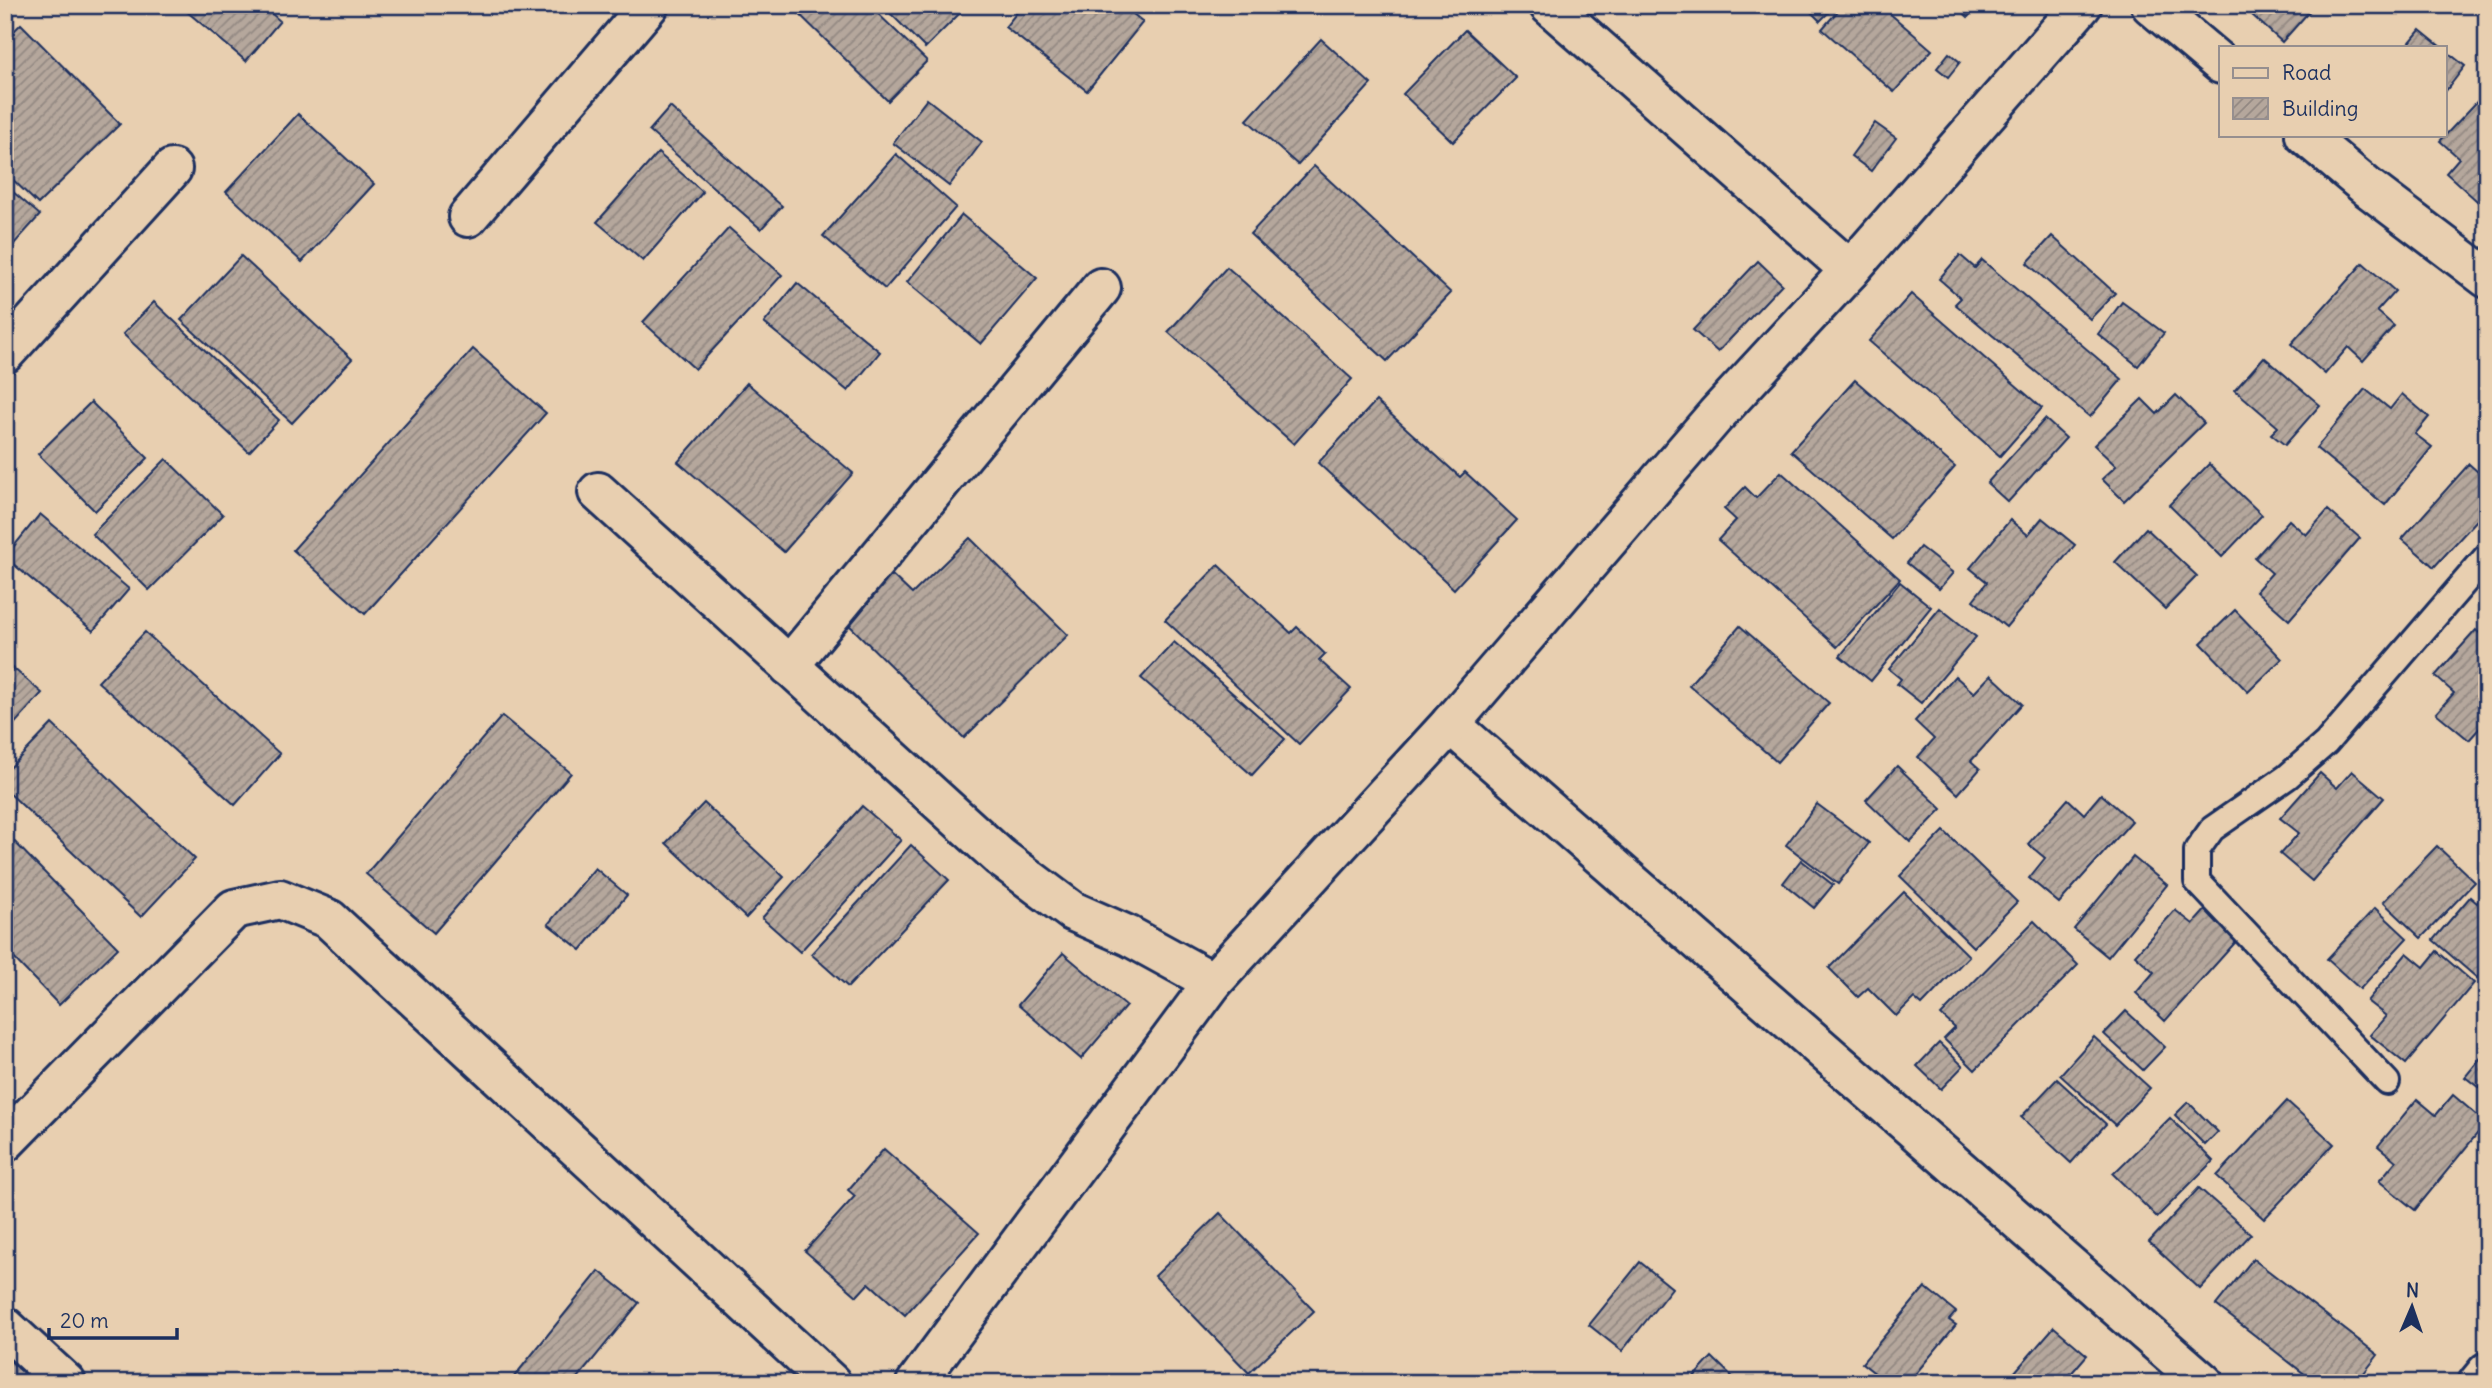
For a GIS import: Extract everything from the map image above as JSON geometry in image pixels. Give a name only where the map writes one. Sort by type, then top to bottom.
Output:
[{"type":"street","points":[[468,217],[649,5]]},
{"type":"street","points":[[1549,5],[1850,270]]},
{"type":"street","points":[[916,1383],[1213,982],[1451,724],[1716,415],[1850,270],[2082,5]]},
{"type":"street","points":[[2151,5],[2219,62]]},
{"type":"street","points":[[2306,136],[2367,187],[2487,278]]},
{"type":"street","points":[[5,353],[172,169]]},
{"type":"street","points":[[789,666],[1101,288]]},
{"type":"street","points":[[598,492],[1011,865],[1072,911],[1129,936],[1213,982]]},
{"type":"street","points":[[1451,724],[2204,1383]]},
{"type":"street","points":[[5,1143],[234,909],[280,899],[328,919],[831,1383]]},
{"type":"street","points":[[5,1327],[66,1383]]},
{"type":"street","points":[[2477,1383],[2487,1371]]},
{"type":"lane","points":[[2387,1082],[2197,881],[2197,850],[2212,829],[2287,777],[2326,743],[2487,556]]},
{"type":"building","points":[[179,5],[262,5],[280,21],[246,61]]},
{"type":"building","points":[[790,5],[869,5],[927,61],[888,101]]},
{"type":"building","points":[[882,5],[957,5],[963,10],[925,48]]},
{"type":"building","points":[[1023,5],[1122,5],[1143,22],[1087,91],[1005,27]]},
{"type":"building","points":[[1804,5],[1836,5],[1820,21]]},
{"type":"building","points":[[1843,5],[1880,5],[1932,50],[1894,92],[1822,29]]},
{"type":"building","points":[[1955,5],[1979,5],[1968,17]]},
{"type":"building","points":[[2241,5],[2315,5],[2282,42]]},
{"type":"building","points":[[21,24],[120,124],[38,204],[5,172],[5,40]]},
{"type":"building","points":[[1465,30],[1516,78],[1453,142],[1403,94]]},
{"type":"building","points":[[2420,30],[2440,46],[2407,46]]},
{"type":"building","points":[[1321,39],[1371,84],[1298,165],[1247,120]]},
{"type":"building","points":[[2446,51],[2465,66],[2446,91]]},
{"type":"building","points":[[1949,53],[1960,62],[1948,77],[1937,68]]},
{"type":"building","points":[[2485,93],[2487,94],[2487,210],[2446,173],[2459,158],[2440,141]]},
{"type":"building","points":[[927,99],[982,142],[949,186],[893,143]]},
{"type":"building","points":[[670,107],[782,206],[761,229],[649,131]]},
{"type":"building","points":[[298,114],[374,184],[302,262],[226,192]]},
{"type":"building","points":[[1875,123],[1896,138],[1871,171],[1851,156]]},
{"type":"building","points":[[658,153],[703,192],[643,261],[597,222]]},
{"type":"building","points":[[896,154],[956,207],[885,289],[823,236]]},
{"type":"building","points":[[1314,166],[1451,293],[1387,361],[1250,234]]},
{"type":"building","points":[[5,185],[40,215],[5,254]]},
{"type":"building","points":[[962,215],[1037,278],[981,344],[907,282]]},
{"type":"building","points":[[729,228],[782,275],[695,369],[643,322]]},
{"type":"building","points":[[2052,236],[2115,293],[2090,319],[2027,263]]},
{"type":"building","points":[[1960,255],[1975,268],[1982,260],[2122,379],[2090,417],[1955,304],[1961,298],[1939,279]]},
{"type":"building","points":[[241,256],[352,359],[292,423],[181,320]]},
{"type":"building","points":[[1758,261],[1782,284],[1718,352],[1693,330]]},
{"type":"building","points":[[2363,263],[2395,291],[2377,311],[2394,326],[2363,361],[2348,347],[2325,374],[2291,344]]},
{"type":"building","points":[[1227,267],[1352,379],[1294,444],[1168,332]]},
{"type":"building","points":[[797,283],[880,352],[848,391],[764,323]]},
{"type":"building","points":[[1911,294],[2042,408],[2000,456],[1869,341]]},
{"type":"building","points":[[154,302],[279,420],[249,452],[123,334]]},
{"type":"building","points":[[2122,302],[2164,333],[2138,366],[2098,334]]},
{"type":"building","points":[[473,349],[546,413],[365,614],[293,550]]},
{"type":"building","points":[[2264,357],[2320,405],[2285,445],[2271,434],[2278,427],[2235,390]]},
{"type":"building","points":[[1855,380],[1955,467],[1892,539],[1791,451]]},
{"type":"building","points":[[747,383],[853,473],[784,552],[678,462]]},
{"type":"building","points":[[2365,389],[2390,409],[2402,394],[2429,417],[2415,434],[2432,447],[2385,505],[2316,448]]},
{"type":"building","points":[[2176,395],[2204,423],[2124,501],[2102,479],[2116,466],[2094,445],[2142,399],[2157,414]]},
{"type":"building","points":[[1376,401],[1460,477],[1465,472],[1517,520],[1454,589],[1318,463]]},
{"type":"building","points":[[91,402],[148,458],[95,511],[38,454]]},
{"type":"building","points":[[2487,412],[2487,432],[2477,426]]},
{"type":"building","points":[[2045,419],[2066,438],[2008,502],[1987,483]]},
{"type":"building","points":[[166,459],[223,515],[149,590],[92,534]]},
{"type":"building","points":[[2209,464],[2262,515],[2222,557],[2169,505]]},
{"type":"building","points":[[2469,464],[2487,480],[2487,509],[2434,567],[2402,539]]},
{"type":"building","points":[[1781,472],[1900,579],[1837,647],[1718,540],[1736,520],[1724,509],[1745,487],[1756,498]]},
{"type":"building","points":[[2328,510],[2360,538],[2289,620],[2256,591],[2272,573],[2255,558],[2289,520],[2306,535]]},
{"type":"building","points":[[40,514],[129,589],[93,631],[5,557]]},
{"type":"building","points":[[2042,518],[2075,545],[2006,627],[1973,600],[1987,582],[1970,568],[2010,520],[2028,535]]},
{"type":"building","points":[[2146,528],[2197,576],[2165,609],[2115,562]]},
{"type":"building","points":[[970,538],[1068,635],[964,738],[845,621],[892,575],[912,594]]},
{"type":"building","points":[[1920,547],[1953,573],[1939,589],[1907,563]]},
{"type":"building","points":[[1218,565],[1291,633],[1297,627],[1325,654],[1319,660],[1351,689],[1299,744],[1165,620]]},
{"type":"building","points":[[1900,582],[1931,607],[1871,681],[1840,656]]},
{"type":"building","points":[[1940,608],[1976,637],[1921,703],[1897,684],[1901,679],[1889,669]]},
{"type":"building","points":[[2235,610],[2282,659],[2248,692],[2201,643]]},
{"type":"building","points":[[1740,626],[1829,703],[1777,762],[1689,685]]},
{"type":"building","points":[[2476,630],[2487,640],[2487,720],[2469,740],[2436,713],[2454,693],[2435,676]]},
{"type":"building","points":[[145,632],[280,754],[235,805],[98,682]]},
{"type":"building","points":[[1174,642],[1285,739],[1252,775],[1141,678]]},
{"type":"building","points":[[5,661],[42,693],[10,729],[5,725]]},
{"type":"building","points":[[1991,675],[2022,704],[1971,761],[1980,769],[1958,794],[1918,757],[1934,739],[1915,721],[1955,676],[1974,693]]},
{"type":"building","points":[[502,716],[571,773],[434,933],[366,874]]},
{"type":"building","points":[[52,724],[195,859],[141,917],[5,789],[5,773]]},
{"type":"building","points":[[1897,766],[1942,809],[1910,842],[1866,800]]},
{"type":"building","points":[[2352,771],[2384,798],[2312,881],[2280,854],[2299,833],[2280,818],[2320,773],[2337,788]]},
{"type":"building","points":[[2101,794],[2132,821],[2059,903],[2029,878],[2045,858],[2028,844],[2068,799],[2084,814]]},
{"type":"building","points":[[704,803],[784,877],[746,918],[666,843]]},
{"type":"building","points":[[1817,804],[1869,843],[1838,884],[1786,845]]},
{"type":"building","points":[[862,806],[901,840],[800,952],[762,918]]},
{"type":"building","points":[[1944,831],[2017,902],[1973,947],[1900,876]]},
{"type":"building","points":[[5,832],[118,948],[59,1005],[5,949]]},
{"type":"building","points":[[911,845],[949,880],[848,987],[811,954]]},
{"type":"building","points":[[2437,846],[2475,882],[2421,938],[2383,902]]},
{"type":"building","points":[[2133,857],[2167,885],[2108,957],[2074,929]]},
{"type":"building","points":[[1801,860],[1833,885],[1814,908],[1783,883]]},
{"type":"building","points":[[595,868],[627,895],[581,950],[548,924]]},
{"type":"building","points":[[1904,892],[1969,956],[1922,1005],[1914,998],[1896,1016],[1868,988],[1858,997],[1829,968]]},
{"type":"building","points":[[2487,892],[2487,966],[2477,978],[2433,940],[2470,897],[2477,903]]},
{"type":"building","points":[[2208,907],[2241,936],[2165,1021],[2136,993],[2154,972],[2135,955],[2175,910],[2193,924]]},
{"type":"building","points":[[2375,908],[2407,938],[2360,989],[2327,959]]},
{"type":"building","points":[[2034,921],[2078,965],[1975,1070],[1944,1039],[1955,1028],[1941,1015]]},
{"type":"building","points":[[2437,951],[2474,983],[2406,1064],[2370,1035],[2386,1016],[2367,1001],[2407,953],[2424,967]]},
{"type":"building","points":[[1063,953],[1126,1006],[1081,1059],[1018,1005]]},
{"type":"building","points":[[2126,1011],[2165,1047],[2143,1070],[2104,1034]]},
{"type":"building","points":[[2094,1037],[2150,1088],[2115,1125],[2060,1075]]},
{"type":"building","points":[[1939,1043],[1963,1066],[1941,1089],[1917,1066]]},
{"type":"building","points":[[2487,1050],[2487,1094],[2465,1077]]},
{"type":"building","points":[[2057,1079],[2106,1124],[2071,1163],[2021,1117]]},
{"type":"building","points":[[2453,1095],[2486,1123],[2415,1210],[2379,1181],[2396,1161],[2378,1146],[2417,1099],[2436,1115]]},
{"type":"building","points":[[2287,1101],[2334,1144],[2264,1219],[2217,1176]]},
{"type":"building","points":[[2188,1102],[2218,1132],[2205,1145],[2175,1115]]},
{"type":"building","points":[[2170,1118],[2213,1161],[2157,1217],[2113,1174]]},
{"type":"building","points":[[884,1149],[979,1233],[905,1315],[869,1283],[857,1296],[805,1251],[855,1196],[848,1190]]},
{"type":"building","points":[[2199,1188],[2251,1234],[2200,1289],[2149,1242]]},
{"type":"building","points":[[1220,1213],[1314,1311],[1249,1373],[1155,1276]]},
{"type":"building","points":[[2253,1259],[2378,1355],[2356,1383],[2316,1383],[2216,1305]]},
{"type":"building","points":[[1640,1262],[1672,1288],[1622,1351],[1589,1325]]},
{"type":"building","points":[[599,1271],[639,1303],[574,1383],[509,1383]]},
{"type":"building","points":[[1925,1287],[1956,1312],[1949,1320],[1956,1325],[1908,1383],[1871,1383],[1877,1375],[1862,1363]]},
{"type":"building","points":[[2054,1327],[2087,1355],[2063,1383],[2026,1383],[2014,1373]]},
{"type":"building","points":[[5,1356],[34,1383],[5,1383]]},
{"type":"building","points":[[1712,1357],[1739,1383],[1688,1383]]}]
